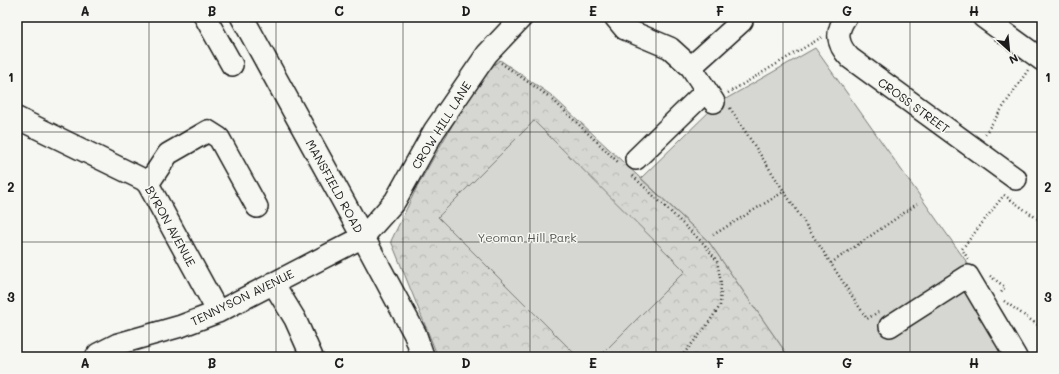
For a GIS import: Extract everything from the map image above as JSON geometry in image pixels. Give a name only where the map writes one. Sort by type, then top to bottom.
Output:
[{"type":"main road","name":"MANSFIELD ROAD","points":[[242,17],[363,236],[415,334],[422,357]]},
{"type":"street","points":[[205,17],[232,65]]},
{"type":"street","name":"CROW HILL LANE","points":[[363,236],[395,201],[434,131],[487,54],[522,17]]},
{"type":"street","points":[[614,17],[625,29],[670,48],[691,67],[716,100],[629,166]]},
{"type":"street","name":"CROSS STREET","points":[[846,17],[841,24],[839,37],[841,49],[850,58],[974,149],[1010,187]]},
{"type":"street","points":[[983,17],[1039,58]]},
{"type":"street","points":[[691,67],[742,21]]},
{"type":"street","name":"BYRON AVENUE","points":[[17,118],[144,180],[148,184],[218,312]]},
{"type":"street","points":[[148,184],[168,154],[208,131],[219,138],[257,207]]},
{"type":"street","name":"TENNYSON AVENUE","points":[[96,357],[98,354],[118,344],[181,326],[218,312],[363,236]]},
{"type":"street","points":[[884,318],[968,276],[1016,357]]},
{"type":"street","points":[[273,283],[294,319],[312,357]]},
{"type":"path","points":[[487,54],[550,98],[629,166],[704,244],[717,261],[722,283],[720,306],[705,328],[681,357]]},
{"type":"path","points":[[974,149],[1039,58]]},
{"type":"path","points":[[716,100],[785,191],[867,318],[884,318]]},
{"type":"path","points":[[970,262],[962,249],[1010,187],[1042,222]]},
{"type":"path","points":[[713,236],[785,191]]},
{"type":"path","points":[[831,263],[916,204]]},
{"type":"path","points":[[987,275],[1005,287],[998,297],[1042,328]]},
{"type":"green space","points":[[815,48],[1000,309],[1027,357],[789,357],[709,242],[641,178],[717,104]]},
{"type":"green space","name":"Yeoman Hill Park","points":[[500,60],[551,95],[709,242],[789,357],[438,357],[391,241],[418,185],[481,75]]},
{"type":"green space","points":[[534,121],[685,271],[599,357],[578,357],[438,217]]}]
